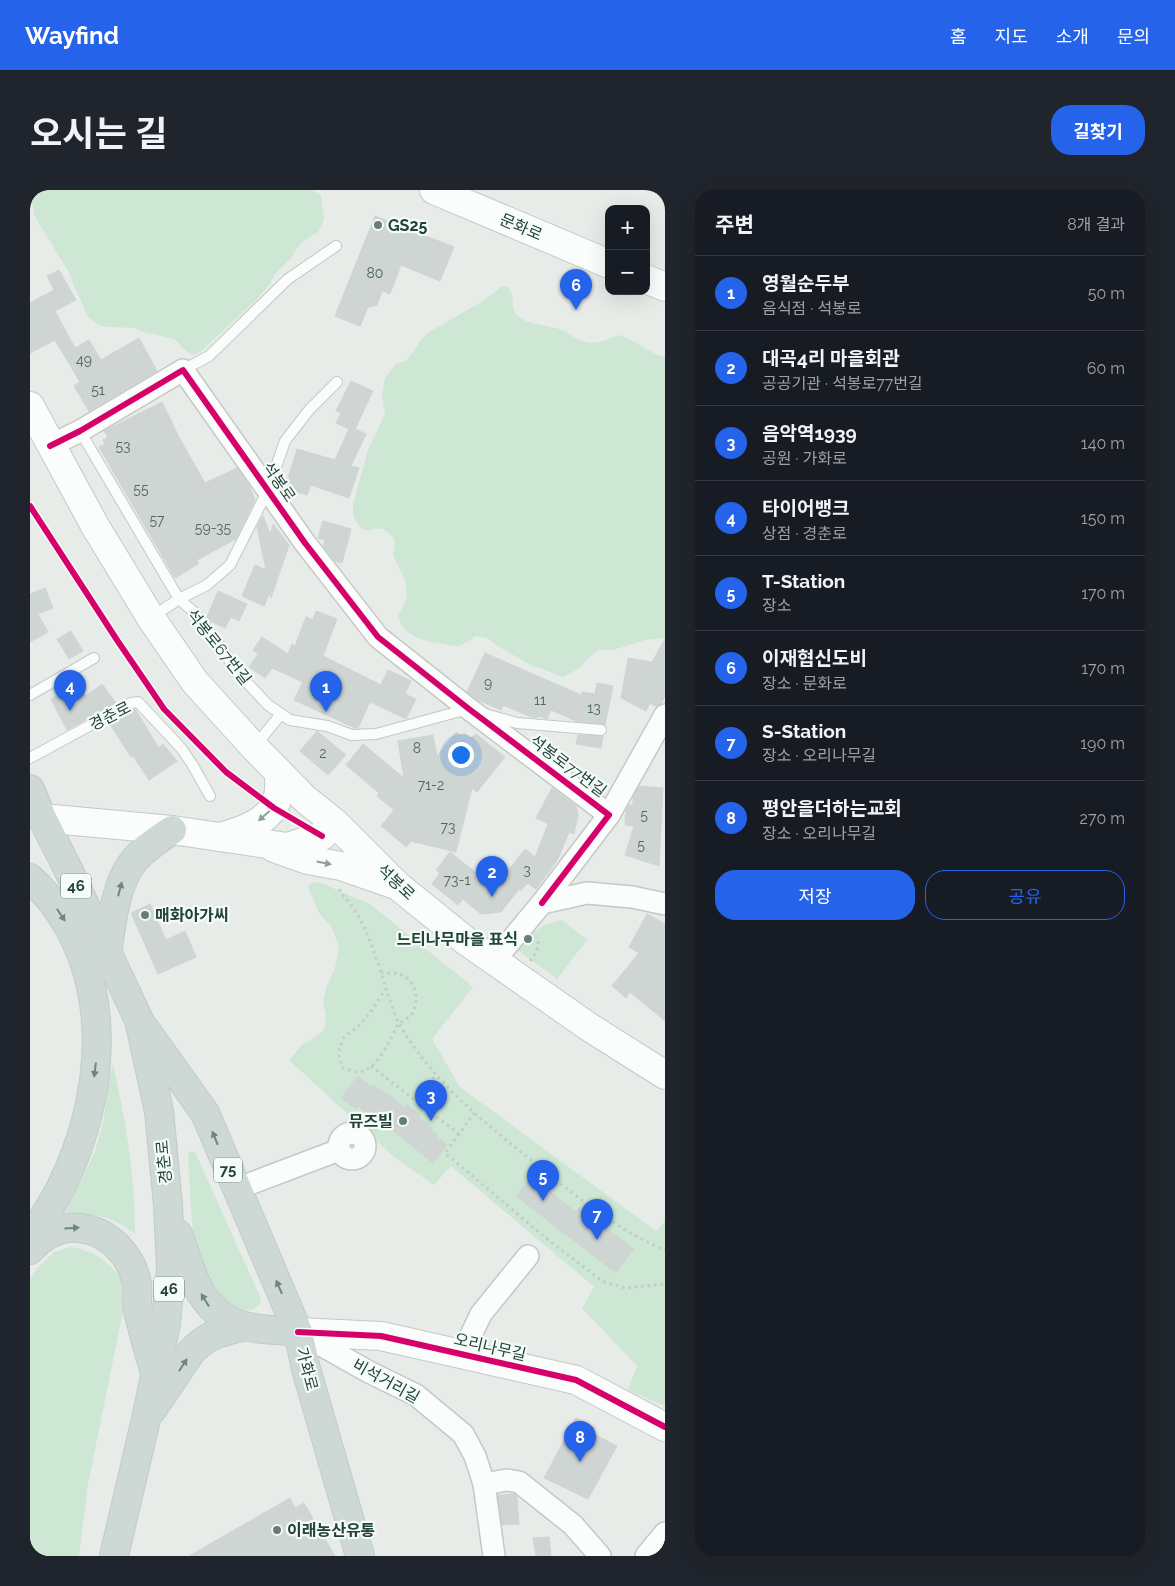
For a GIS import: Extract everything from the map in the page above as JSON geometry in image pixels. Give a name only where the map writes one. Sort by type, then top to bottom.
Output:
[{"type":"main road","name":"문화로","points":[[434,190],[605,262]]},
{"type":"main road","points":[[650,281],[665,287]]},
{"type":"main road","name":"석봉로","points":[[30,406],[95,526],[151,618],[195,682],[254,747],[305,799],[335,823],[398,886],[466,941],[589,1027],[665,1075]]},
{"type":"main road","points":[[218,837],[232,834],[262,819],[274,808],[278,798],[279,773]]},
{"type":"main road","name":"경춘로","points":[[30,789],[36,817],[67,867],[139,1020],[159,1112],[168,1205],[170,1277],[166,1324],[114,1556]]},
{"type":"main road","points":[[36,817],[172,830],[287,847],[322,836],[335,823]]},
{"type":"main road","points":[[30,1237],[53,1203],[75,1157],[92,1097],[108,954],[117,902],[124,876],[134,860],[172,830]]},
{"type":"main road","points":[[261,844],[308,860],[341,866],[398,886]]},
{"type":"main road","points":[[30,878],[51,900],[71,929],[86,967],[95,1003],[98,1038]]},
{"type":"main road","name":"가화로","points":[[139,1020],[205,1113],[298,1332],[306,1369],[360,1556]]},
{"type":"main road","points":[[168,1205],[192,1275],[211,1309],[245,1326],[298,1332]]},
{"type":"main road","points":[[30,1250],[56,1230],[77,1228],[91,1230],[105,1237],[120,1249],[131,1263],[135,1276],[137,1308],[155,1374]]},
{"type":"main road","points":[[146,1419],[191,1352],[198,1345],[208,1337],[245,1326]]},
{"type":"main road","name":"오리나무길","points":[[298,1332],[381,1336],[576,1380],[665,1427]]},
{"type":"street","points":[[50,446],[80,431],[183,370]]},
{"type":"street","name":"석봉로","points":[[183,370],[305,543],[378,637],[469,709]]},
{"type":"street","name":"석봉로77번길","points":[[469,709],[609,815],[542,903],[494,961]]},
{"type":"street","points":[[609,815],[664,719]]},
{"type":"street","points":[[542,903],[587,893],[632,897],[665,904]]},
{"type":"street","points":[[236,1189],[339,1150]]},
{"type":"street","points":[[462,1354],[480,1314],[528,1256]]},
{"type":"street","name":"비석거리길","points":[[298,1332],[416,1395],[460,1430],[475,1456],[484,1484],[494,1556]]},
{"type":"street","points":[[484,1484],[511,1479],[519,1482],[573,1525],[600,1556]]},
{"type":"street","points":[[646,1556],[665,1533]]},
{"type":"lane","points":[[183,370],[209,356],[288,279],[336,246]]},
{"type":"lane","name":"석봉로","points":[[151,618],[179,598],[208,585],[230,564],[268,490],[285,441],[309,410],[336,382]]},
{"type":"lane","name":"석봉로67번길","points":[[80,431],[179,598],[196,613],[236,670],[268,705],[290,720],[364,735],[376,734],[469,709]]},
{"type":"lane","points":[[30,695],[94,658]]},
{"type":"lane","name":"경춘로","points":[[30,758],[131,703],[138,702],[181,748],[210,796]]},
{"type":"lane","points":[[469,709],[517,723],[601,730]]},
{"type":"lane","points":[[254,747],[281,714]]},
{"type":"path","points":[[341,866],[340,892],[350,902],[367,931],[399,1024],[444,1085],[474,1113],[578,1198],[629,1232],[665,1250]]},
{"type":"path","points":[[517,978],[534,957],[539,946],[538,934],[528,920]]},
{"type":"path","points":[[381,972],[405,976],[415,988],[416,1002],[412,1015],[399,1024],[388,1047],[371,1066],[359,1072],[343,1068],[338,1053],[344,1037],[359,1026],[386,988]]},
{"type":"path","points":[[371,1066],[459,1134]]},
{"type":"path","points":[[416,1101],[436,1075]]},
{"type":"path","points":[[474,1113],[445,1153],[546,1238],[602,1281],[624,1288],[665,1284]]},
{"type":"green space","points":[[32,190],[312,190],[321,196],[324,219],[319,231],[300,244],[291,258],[275,274],[269,285],[255,301],[201,351],[191,354],[175,339],[143,332],[135,328],[99,325],[87,316],[70,274],[35,217]]},
{"type":"green space","points":[[506,286],[511,291],[516,314],[524,320],[559,329],[578,339],[591,343],[620,335],[653,353],[665,357],[665,638],[645,640],[613,650],[599,650],[587,659],[580,668],[563,677],[531,665],[487,638],[476,636],[462,645],[456,646],[430,642],[413,636],[406,631],[398,615],[407,599],[405,580],[393,555],[394,538],[382,529],[368,531],[361,528],[353,515],[353,505],[368,450],[385,414],[382,394],[385,378],[396,364],[407,360],[429,332],[483,301],[501,287]]},
{"type":"green space","points":[[313,882],[321,883],[370,904],[473,987],[432,1039],[460,1087],[656,1231],[665,1221],[665,1406],[628,1390],[637,1366],[582,1308],[594,1287],[451,1166],[434,1185],[393,1156],[289,1060],[302,1045],[320,1034],[325,1026],[326,1016],[323,1003],[326,988],[335,968],[339,946],[331,926],[319,913],[308,887]]},
{"type":"green space","points":[[562,920],[587,940],[557,979],[517,950],[536,930]]},
{"type":"green space","points":[[113,1064],[129,1149],[135,1212],[135,1234],[118,1222],[100,1216],[82,1215],[62,1220],[95,1152],[104,1118],[109,1076]]},
{"type":"green space","points":[[193,1151],[261,1299],[259,1306],[251,1310],[224,1309],[194,1257],[188,1157],[189,1152]]},
{"type":"green space","points":[[71,1247],[87,1251],[99,1257],[121,1278],[123,1311],[88,1484],[79,1556],[30,1556],[30,1280],[37,1269],[54,1252]]},
{"type":"building","points":[[375,216],[454,247],[440,281],[401,265],[390,294],[382,291],[377,305],[368,307],[360,326],[335,316]]},
{"type":"building","points":[[59,270],[76,300],[55,311],[75,348],[89,340],[101,360],[139,338],[157,371],[89,411],[74,386],[80,382],[55,340],[30,353],[30,303],[54,290],[47,276]]},
{"type":"building","points":[[351,381],[373,391],[355,429],[366,434],[351,466],[359,468],[349,498],[311,485],[307,495],[285,488],[297,449],[335,460],[349,429],[336,423],[341,413],[336,411]]},
{"type":"building","points":[[162,402],[205,483],[237,468],[249,485],[255,500],[236,539],[197,560],[198,564],[175,578],[99,447],[105,444],[103,440],[108,437],[104,431]]},
{"type":"building","points":[[263,516],[270,534],[273,524],[289,545],[271,598],[270,592],[264,606],[242,596],[255,565],[266,570],[257,527]]},
{"type":"building","points":[[323,521],[351,529],[342,563],[335,561],[323,546],[325,540],[318,538]]},
{"type":"building","points":[[45,588],[53,608],[38,614],[48,632],[30,642],[30,594]]},
{"type":"building","points":[[218,591],[247,604],[239,621],[231,617],[225,628],[210,621],[207,617]]},
{"type":"building","points":[[316,611],[337,619],[323,656],[381,685],[388,670],[411,681],[405,694],[416,699],[406,719],[370,702],[358,728],[355,728],[294,700],[303,682],[272,668],[265,678],[249,667],[258,654],[253,650],[262,637],[288,654],[292,644],[295,646],[306,617],[313,620]]},
{"type":"building","points":[[71,631],[83,651],[69,659],[57,639]]},
{"type":"building","points":[[665,639],[665,696],[661,704],[656,706],[650,703],[646,711],[621,698],[628,658],[652,662]]},
{"type":"building","points":[[485,653],[581,695],[582,692],[595,694],[597,683],[613,686],[605,725],[576,721],[551,710],[547,719],[538,716],[537,718],[531,717],[503,705],[501,710],[478,700],[467,692]]},
{"type":"building","points":[[76,684],[86,696],[102,684],[116,703],[67,730],[51,699]]},
{"type":"building","points":[[135,709],[159,748],[163,744],[177,761],[149,780],[133,756],[131,757],[109,723]]},
{"type":"building","points":[[317,731],[346,755],[328,775],[300,751]]},
{"type":"building","points":[[456,732],[462,736],[464,733],[471,738],[476,734],[505,757],[477,792],[472,788],[456,852],[411,841],[406,847],[381,826],[394,810],[377,796],[379,793],[346,765],[363,744],[404,778],[398,741],[433,735],[437,756]]},
{"type":"building","points":[[578,735],[603,736],[601,748],[576,744]]},
{"type":"building","points":[[639,786],[663,788],[659,866],[625,855],[634,826],[625,825],[626,810],[629,805],[633,805],[633,797]]},
{"type":"building","points":[[552,788],[576,806],[578,815],[574,834],[569,832],[558,859],[536,889],[527,883],[521,891],[519,889],[501,912],[481,914],[463,899],[458,905],[432,884],[440,873],[436,870],[450,852],[485,880],[487,878],[496,886],[525,849],[535,857],[548,824],[536,818]]},
{"type":"building","points":[[150,904],[166,940],[185,931],[196,957],[158,974],[131,913]]},
{"type":"building","points":[[647,914],[665,924],[665,1021],[630,992],[626,998],[612,986],[639,953],[629,947]]},
{"type":"building","name":"뮤즈빌","points":[[358,1076],[372,1087],[373,1085],[388,1094],[404,1107],[406,1104],[421,1116],[419,1118],[433,1128],[431,1130],[447,1145],[433,1163],[373,1114],[371,1116],[358,1106],[356,1109],[341,1098]]},
{"type":"building","points":[[531,1177],[576,1212],[579,1207],[634,1249],[616,1273],[516,1196]]},
{"type":"building","points":[[576,1418],[595,1428],[592,1433],[617,1446],[588,1499],[544,1478]]},
{"type":"building","points":[[514,1494],[517,1497],[519,1524],[502,1525],[498,1495]]},
{"type":"building","name":"이래농산유통","points":[[290,1498],[295,1508],[304,1503],[335,1556],[189,1556]]},
{"type":"building","points":[[549,1537],[551,1556],[536,1556],[533,1538]]},
{"type":"cycle path","points":[[50,446],[80,431],[183,370],[305,543],[378,637],[609,815],[542,903]]},
{"type":"cycle path","points":[[30,506],[164,709],[226,772],[274,808],[322,836]]},
{"type":"cycle path","points":[[298,1332],[381,1336],[576,1380],[665,1427]]},
{"type":"place","name":"GS25","points":[[378,225]]},
{"type":"place","name":"이재협신도비","points":[[576,310]]},
{"type":"place","name":"타이어뱅크","points":[[70,711]]},
{"type":"place","name":"영월순두부","points":[[326,712]]},
{"type":"place","name":"대곡4리 마을회관","points":[[492,897]]},
{"type":"place","name":"매화아가씨","points":[[145,915]]},
{"type":"place","name":"느티나무마을 표식","points":[[528,939]]},
{"type":"place","name":"뮤즈빌","points":[[403,1121]]},
{"type":"place","name":"음악역1939","points":[[431,1121]]},
{"type":"place","name":"T-Station","points":[[543,1201]]},
{"type":"place","name":"S-Station","points":[[597,1240]]},
{"type":"place","name":"평안을더하는교회","points":[[580,1462]]},
{"type":"place","name":"이래농산유통","points":[[277,1530]]}]
